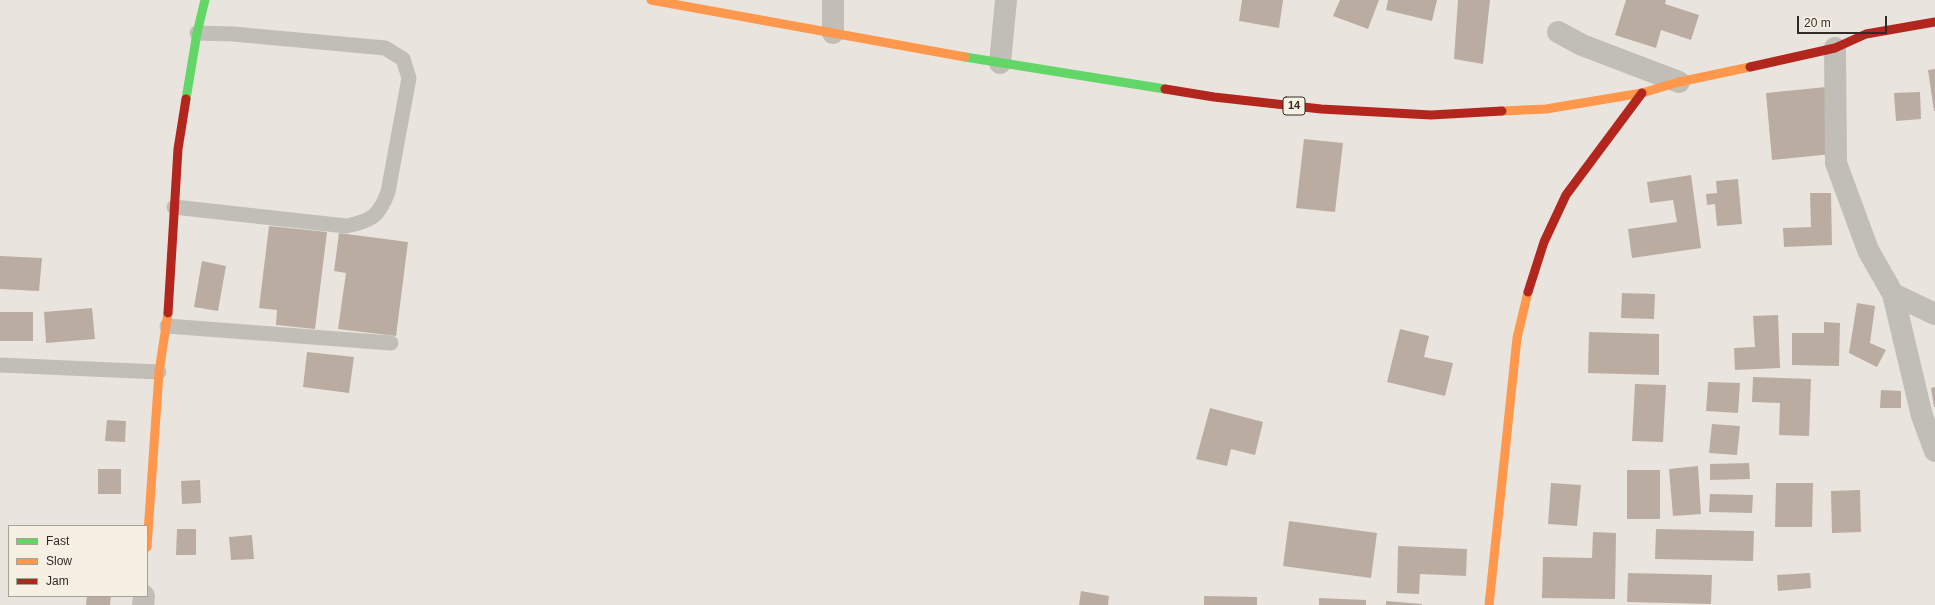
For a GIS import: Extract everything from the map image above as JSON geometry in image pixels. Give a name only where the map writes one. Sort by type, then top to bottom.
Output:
[{"type":"main road","points":[[148,532],[159,372],[167,326],[178,149],[197,33],[205,0]]},
{"type":"main road","name":"14","points":[[651,0],[1000,63],[1222,98],[1322,109],[1431,115],[1546,109],[1642,93],[1679,82],[1835,48],[1866,34],[1935,22]]},
{"type":"main road","points":[[1490,605],[1517,338],[1529,287],[1544,242],[1566,194],[1642,93]]},
{"type":"street","points":[[833,0],[833,33]]},
{"type":"street","points":[[1000,63],[1006,0]]},
{"type":"street","points":[[1558,32],[1582,45],[1679,82]]},
{"type":"street","points":[[1835,48],[1836,163],[1868,250],[1893,294],[1922,416],[1935,452]]},
{"type":"street","points":[[1893,294],[1935,314]]},
{"type":"lane","points":[[174,207],[346,226],[373,218],[382,207],[388,192],[410,78],[403,59],[385,48],[233,34],[197,33]]},
{"type":"lane","points":[[167,326],[391,343]]},
{"type":"lane","points":[[0,365],[159,372]]},
{"type":"building","points":[[1242,0],[1283,0],[1279,28],[1239,21]]},
{"type":"building","points":[[1340,0],[1379,0],[1368,29],[1333,16]]},
{"type":"building","points":[[1388,0],[1437,0],[1432,21],[1386,10]]},
{"type":"building","points":[[1458,0],[1490,0],[1483,64],[1454,59]]},
{"type":"building","points":[[1626,0],[1666,0],[1665,4],[1699,15],[1691,40],[1661,30],[1656,48],[1615,35]]},
{"type":"building","points":[[1935,69],[1935,111],[1934,111],[1928,70]]},
{"type":"building","points":[[1826,87],[1832,154],[1772,160],[1766,93]]},
{"type":"building","points":[[1920,92],[1921,119],[1896,121],[1894,93]]},
{"type":"building","points":[[1304,139],[1343,143],[1335,212],[1296,208]]},
{"type":"building","points":[[1691,175],[1701,248],[1632,258],[1628,229],[1677,222],[1673,200],[1650,203],[1647,182]]},
{"type":"building","points":[[1738,179],[1742,224],[1717,226],[1715,204],[1707,205],[1706,194],[1717,193],[1716,181]]},
{"type":"building","points":[[1810,193],[1831,193],[1832,245],[1784,247],[1783,228],[1811,227]]},
{"type":"building","points":[[269,226],[327,232],[315,329],[276,325],[277,310],[259,308]]},
{"type":"building","points":[[339,233],[408,242],[396,336],[338,329],[346,273],[334,271]]},
{"type":"building","points":[[0,256],[42,258],[39,291],[0,289]]},
{"type":"building","points":[[202,261],[226,266],[218,311],[194,307]]},
{"type":"building","points":[[1622,293],[1655,294],[1654,319],[1621,318]]},
{"type":"building","points":[[1857,303],[1875,306],[1870,343],[1886,350],[1877,367],[1849,353]]},
{"type":"building","points":[[92,308],[95,339],[46,343],[44,312]]},
{"type":"building","points":[[0,312],[33,312],[33,341],[0,341]]},
{"type":"building","points":[[1778,315],[1780,368],[1735,370],[1734,348],[1755,347],[1753,316]]},
{"type":"building","points":[[1824,322],[1840,323],[1839,366],[1792,365],[1792,333],[1824,333]]},
{"type":"building","points":[[1400,329],[1429,336],[1424,357],[1453,363],[1445,396],[1387,382]]},
{"type":"building","points":[[1589,332],[1659,334],[1659,375],[1588,373]]},
{"type":"building","points":[[307,352],[354,357],[349,393],[303,387]]},
{"type":"building","points":[[1753,377],[1811,379],[1809,436],[1779,435],[1780,403],[1752,402]]},
{"type":"building","points":[[1708,382],[1740,383],[1738,413],[1706,411]]},
{"type":"building","points":[[1635,384],[1666,385],[1663,442],[1632,441]]},
{"type":"building","points":[[1935,387],[1935,407],[1934,407],[1931,388]]},
{"type":"building","points":[[1881,390],[1901,391],[1901,408],[1880,408]]},
{"type":"building","points":[[1210,408],[1263,422],[1255,455],[1231,449],[1227,466],[1196,459]]},
{"type":"building","points":[[107,420],[126,421],[125,442],[105,441]]},
{"type":"building","points":[[1712,424],[1740,426],[1737,455],[1709,453]]},
{"type":"building","points":[[1749,463],[1750,479],[1710,480],[1710,464]]},
{"type":"building","points":[[1698,466],[1701,514],[1673,516],[1669,469]]},
{"type":"building","points":[[98,469],[121,469],[121,494],[98,494]]},
{"type":"building","points":[[1627,470],[1660,470],[1660,519],[1627,519]]},
{"type":"building","points":[[200,480],[201,503],[182,504],[181,481]]},
{"type":"building","points":[[1551,483],[1581,485],[1577,526],[1548,524]]},
{"type":"building","points":[[1776,483],[1813,483],[1812,527],[1775,527]]},
{"type":"building","points":[[1860,490],[1861,532],[1832,533],[1831,491]]},
{"type":"building","points":[[1710,494],[1753,495],[1752,513],[1709,512]]},
{"type":"building","points":[[1289,521],[1377,533],[1371,578],[1283,566]]},
{"type":"building","points":[[177,529],[196,529],[196,555],[176,555]]},
{"type":"building","points":[[1656,529],[1754,531],[1753,561],[1655,559]]},
{"type":"building","points":[[1593,532],[1616,533],[1615,599],[1542,598],[1543,557],[1592,558]]},
{"type":"building","points":[[252,535],[254,559],[231,560],[229,537]]},
{"type":"building","points":[[1398,546],[1467,549],[1466,576],[1420,574],[1419,594],[1397,593]]},
{"type":"building","points":[[1628,573],[1712,575],[1711,604],[1627,602]]},
{"type":"building","points":[[1810,573],[1811,588],[1778,591],[1777,575]]},
{"type":"building","points":[[1081,591],[1109,596],[1108,605],[1079,605]]},
{"type":"building","points":[[1204,596],[1257,597],[1257,605],[1204,605]]},
{"type":"building","points":[[87,597],[111,597],[110,605],[86,605]]},
{"type":"building","points":[[1319,598],[1366,600],[1366,605],[1319,605]]},
{"type":"building","points":[[1386,601],[1422,604],[1422,605],[1386,605]]},
{"type":"traffic: fast","points":[[186,99],[197,33],[205,0]]},
{"type":"traffic: fast","points":[[965,57],[1165,89]]},
{"type":"traffic: slow","points":[[651,0],[965,57]]},
{"type":"traffic: slow","points":[[1502,111],[1546,109],[1642,93],[1679,82],[1750,67]]},
{"type":"traffic: slow","points":[[1489,605],[1517,338],[1528,292]]},
{"type":"traffic: slow","points":[[148,532],[159,372],[168,313]]},
{"type":"traffic: jam","points":[[1750,67],[1835,48],[1866,34],[1935,22]]},
{"type":"traffic: jam","points":[[1165,89],[1214,97],[1321,109],[1431,115],[1502,111]]},
{"type":"traffic: jam","points":[[1528,292],[1544,242],[1566,195],[1642,93]]},
{"type":"traffic: jam","points":[[168,313],[178,149],[186,99]]}]
